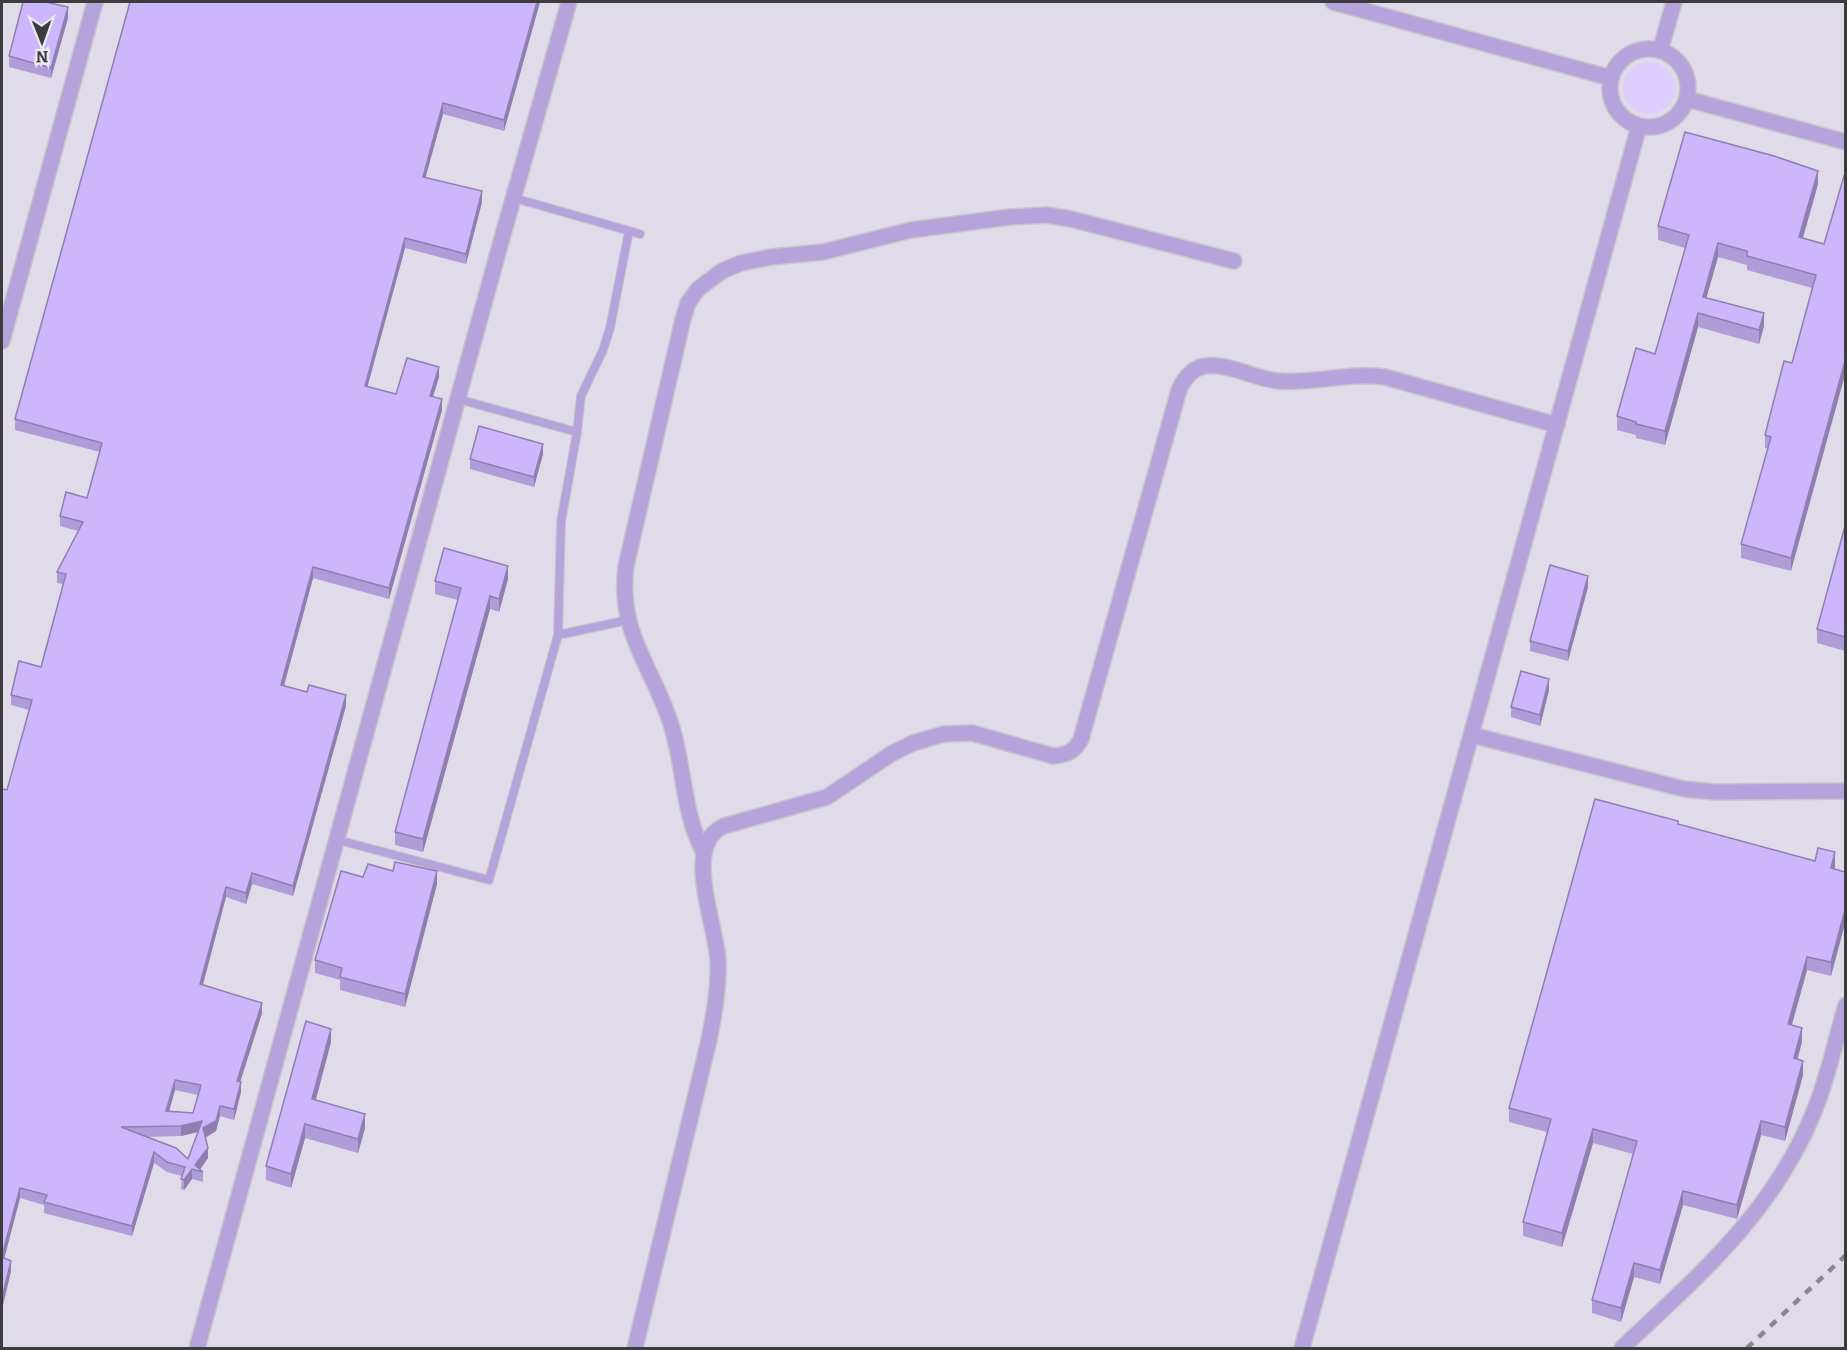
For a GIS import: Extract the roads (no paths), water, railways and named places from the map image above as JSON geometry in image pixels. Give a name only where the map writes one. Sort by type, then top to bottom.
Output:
[{"type":"street","points":[[2,340],[95,2]]},
{"type":"street","points":[[197,1348],[569,2]]},
{"type":"street","points":[[1333,2],[1611,78]]},
{"type":"street","points":[[1660,51],[1674,2]]},
{"type":"street","points":[[1646,49],[1660,51],[1673,57],[1682,67],[1688,85],[1687,99],[1681,111],[1671,121],[1658,126],[1640,126],[1624,118],[1615,108],[1611,96],[1611,78],[1617,65],[1632,53],[1646,49]]},
{"type":"street","points":[[1687,99],[1845,142]]},
{"type":"street","points":[[1302,1348],[1640,126]]},
{"type":"street","points":[[703,851],[694,832],[676,745],[666,711],[642,660],[628,620],[624,597],[626,566],[685,310],[698,289],[722,271],[754,260],[824,252],[911,230],[1022,215],[1058,216],[1234,261]]},
{"type":"street","points":[[635,1348],[709,1040],[716,1000],[717,951],[703,876],[703,851],[709,838],[718,829],[827,797],[891,754],[933,736],[972,733],[1053,756],[1075,749],[1081,739],[1179,390],[1186,378],[1195,370],[1207,365],[1215,365],[1269,380],[1289,381],[1363,375],[1385,377],[1557,425]]},
{"type":"street","points":[[1472,735],[1672,788],[1715,792],[1845,791]]},
{"type":"street","points":[[1622,1348],[1722,1254],[1775,1187],[1796,1152],[1817,1106],[1845,1005]]},
{"type":"lane","points":[[514,198],[640,234]]},
{"type":"lane","points":[[338,840],[489,880],[558,635],[561,522],[581,396],[603,350],[610,328],[629,231]]},
{"type":"lane","points":[[459,399],[577,432]]},
{"type":"lane","points":[[558,635],[628,620]]},
{"type":"railway","points":[[1747,1348],[1846,1255]]}]
